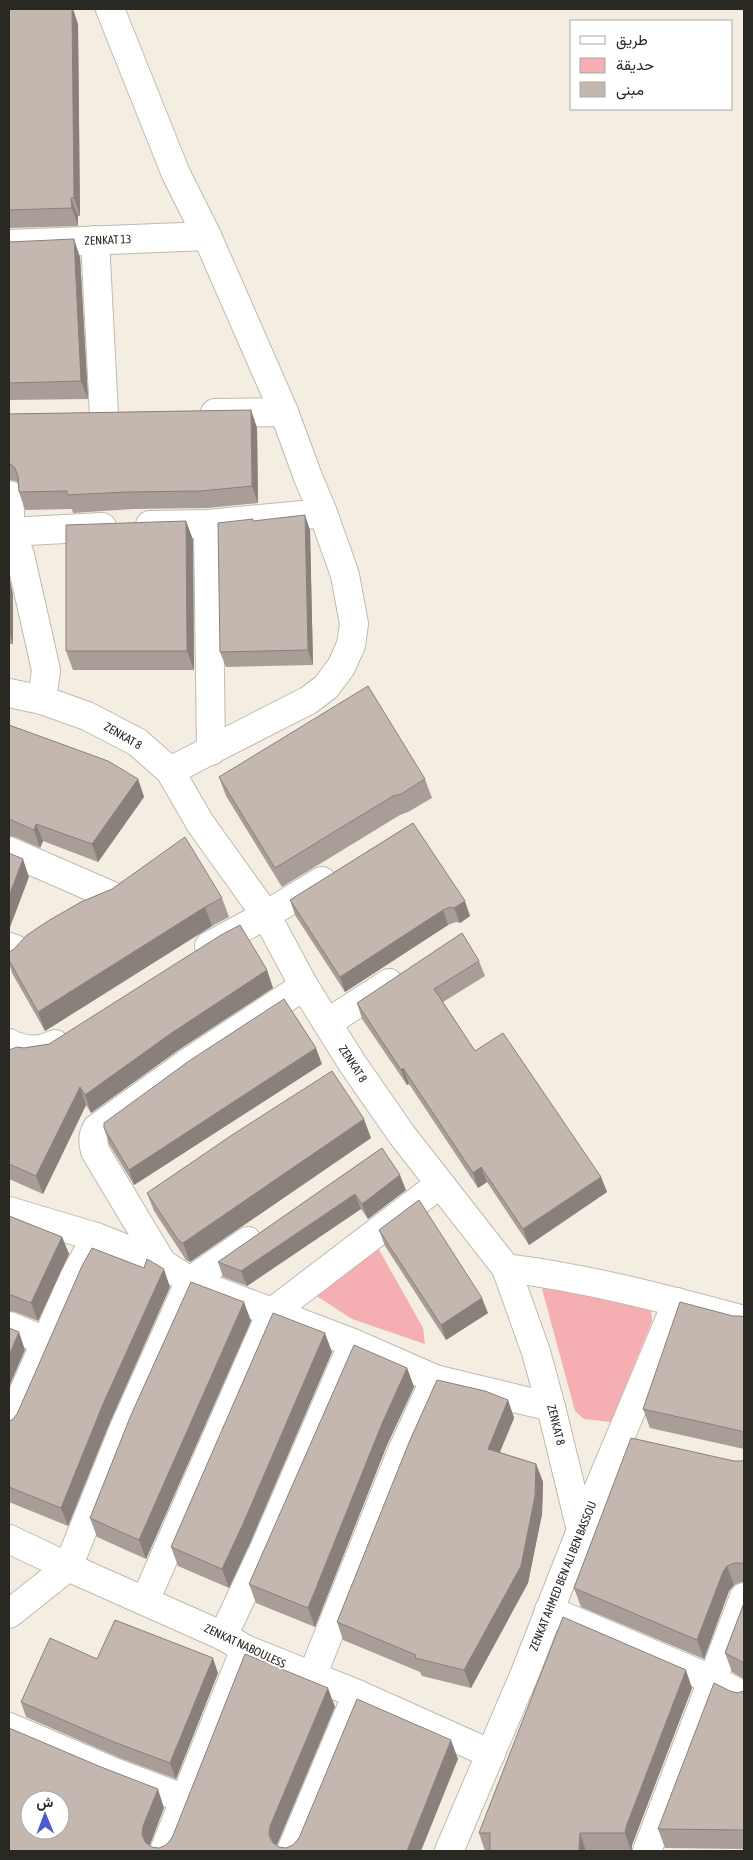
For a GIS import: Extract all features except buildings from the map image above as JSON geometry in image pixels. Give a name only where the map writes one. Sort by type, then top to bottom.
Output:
[{"type":"street","points":[[110,9],[176,174],[207,236],[284,412],[345,575],[354,624],[351,645],[341,667],[326,687],[309,700],[170,771]]},
{"type":"street","name":"ZENKAT 13","points":[[9,244],[207,236]]},
{"type":"street","points":[[75,415],[114,415],[94,240]]},
{"type":"street","points":[[194,413],[284,412]]},
{"type":"street","points":[[9,494],[10,532],[20,555],[46,670],[42,700]]},
{"type":"street","points":[[10,532],[133,525],[208,524],[323,513]]},
{"type":"street","points":[[208,524],[211,751]]},
{"type":"street","name":"ZENKAT 8","points":[[9,694],[42,700],[87,716],[137,742],[170,771],[191,832],[266,915],[304,986],[352,1064],[402,1135],[506,1268],[536,1352],[581,1530]]},
{"type":"street","points":[[9,851],[120,888],[82,907]]},
{"type":"street","points":[[187,960],[341,869]]},
{"type":"street","points":[[11,951],[38,933]]},
{"type":"street","points":[[327,1023],[408,970]]},
{"type":"street","points":[[162,1263],[131,1208],[95,1151],[93,1137],[97,1128],[186,1064],[304,986]]},
{"type":"street","points":[[9,1043],[28,1050],[40,1049],[52,1046],[76,1031]]},
{"type":"street","points":[[330,1078],[352,1064]]},
{"type":"street","points":[[380,1151],[402,1135]]},
{"type":"street","points":[[145,1601],[271,1313],[440,1184]]},
{"type":"street","points":[[131,1208],[154,1193]]},
{"type":"street","points":[[9,1211],[96,1238],[162,1263],[190,1281],[353,1343],[434,1379],[551,1407]]},
{"type":"street","points":[[9,1614],[68,1567],[124,1428],[190,1281],[268,1228]]},
{"type":"street","points":[[9,1425],[74,1277],[96,1238]]},
{"type":"street","points":[[506,1268],[547,1273],[677,1302],[744,1320]]},
{"type":"street","name":"ZENKAT AHMED BEN ALI BEN BASSOU","points":[[450,1851],[581,1530],[677,1302]]},
{"type":"street","points":[[9,1326],[45,1341]]},
{"type":"street","points":[[164,1851],[185,1799],[264,1549],[353,1343]]},
{"type":"street","points":[[312,1676],[402,1451],[434,1379]]},
{"type":"street","points":[[620,1437],[649,1444]]},
{"type":"street","name":"ZENKAT NABOULESS","points":[[9,1539],[234,1642],[491,1754]]},
{"type":"street","points":[[647,1851],[744,1596]]},
{"type":"street","points":[[549,1610],[712,1680],[744,1696]]},
{"type":"street","points":[[291,1851],[357,1694]]},
{"type":"street","points":[[9,1727],[114,1772],[185,1799]]},
{"type":"green space","points":[[377,1246],[423,1328],[425,1344],[352,1319],[315,1295]]},
{"type":"green space","points":[[541,1285],[651,1309],[652,1321],[611,1422],[584,1419],[575,1411]]}]
